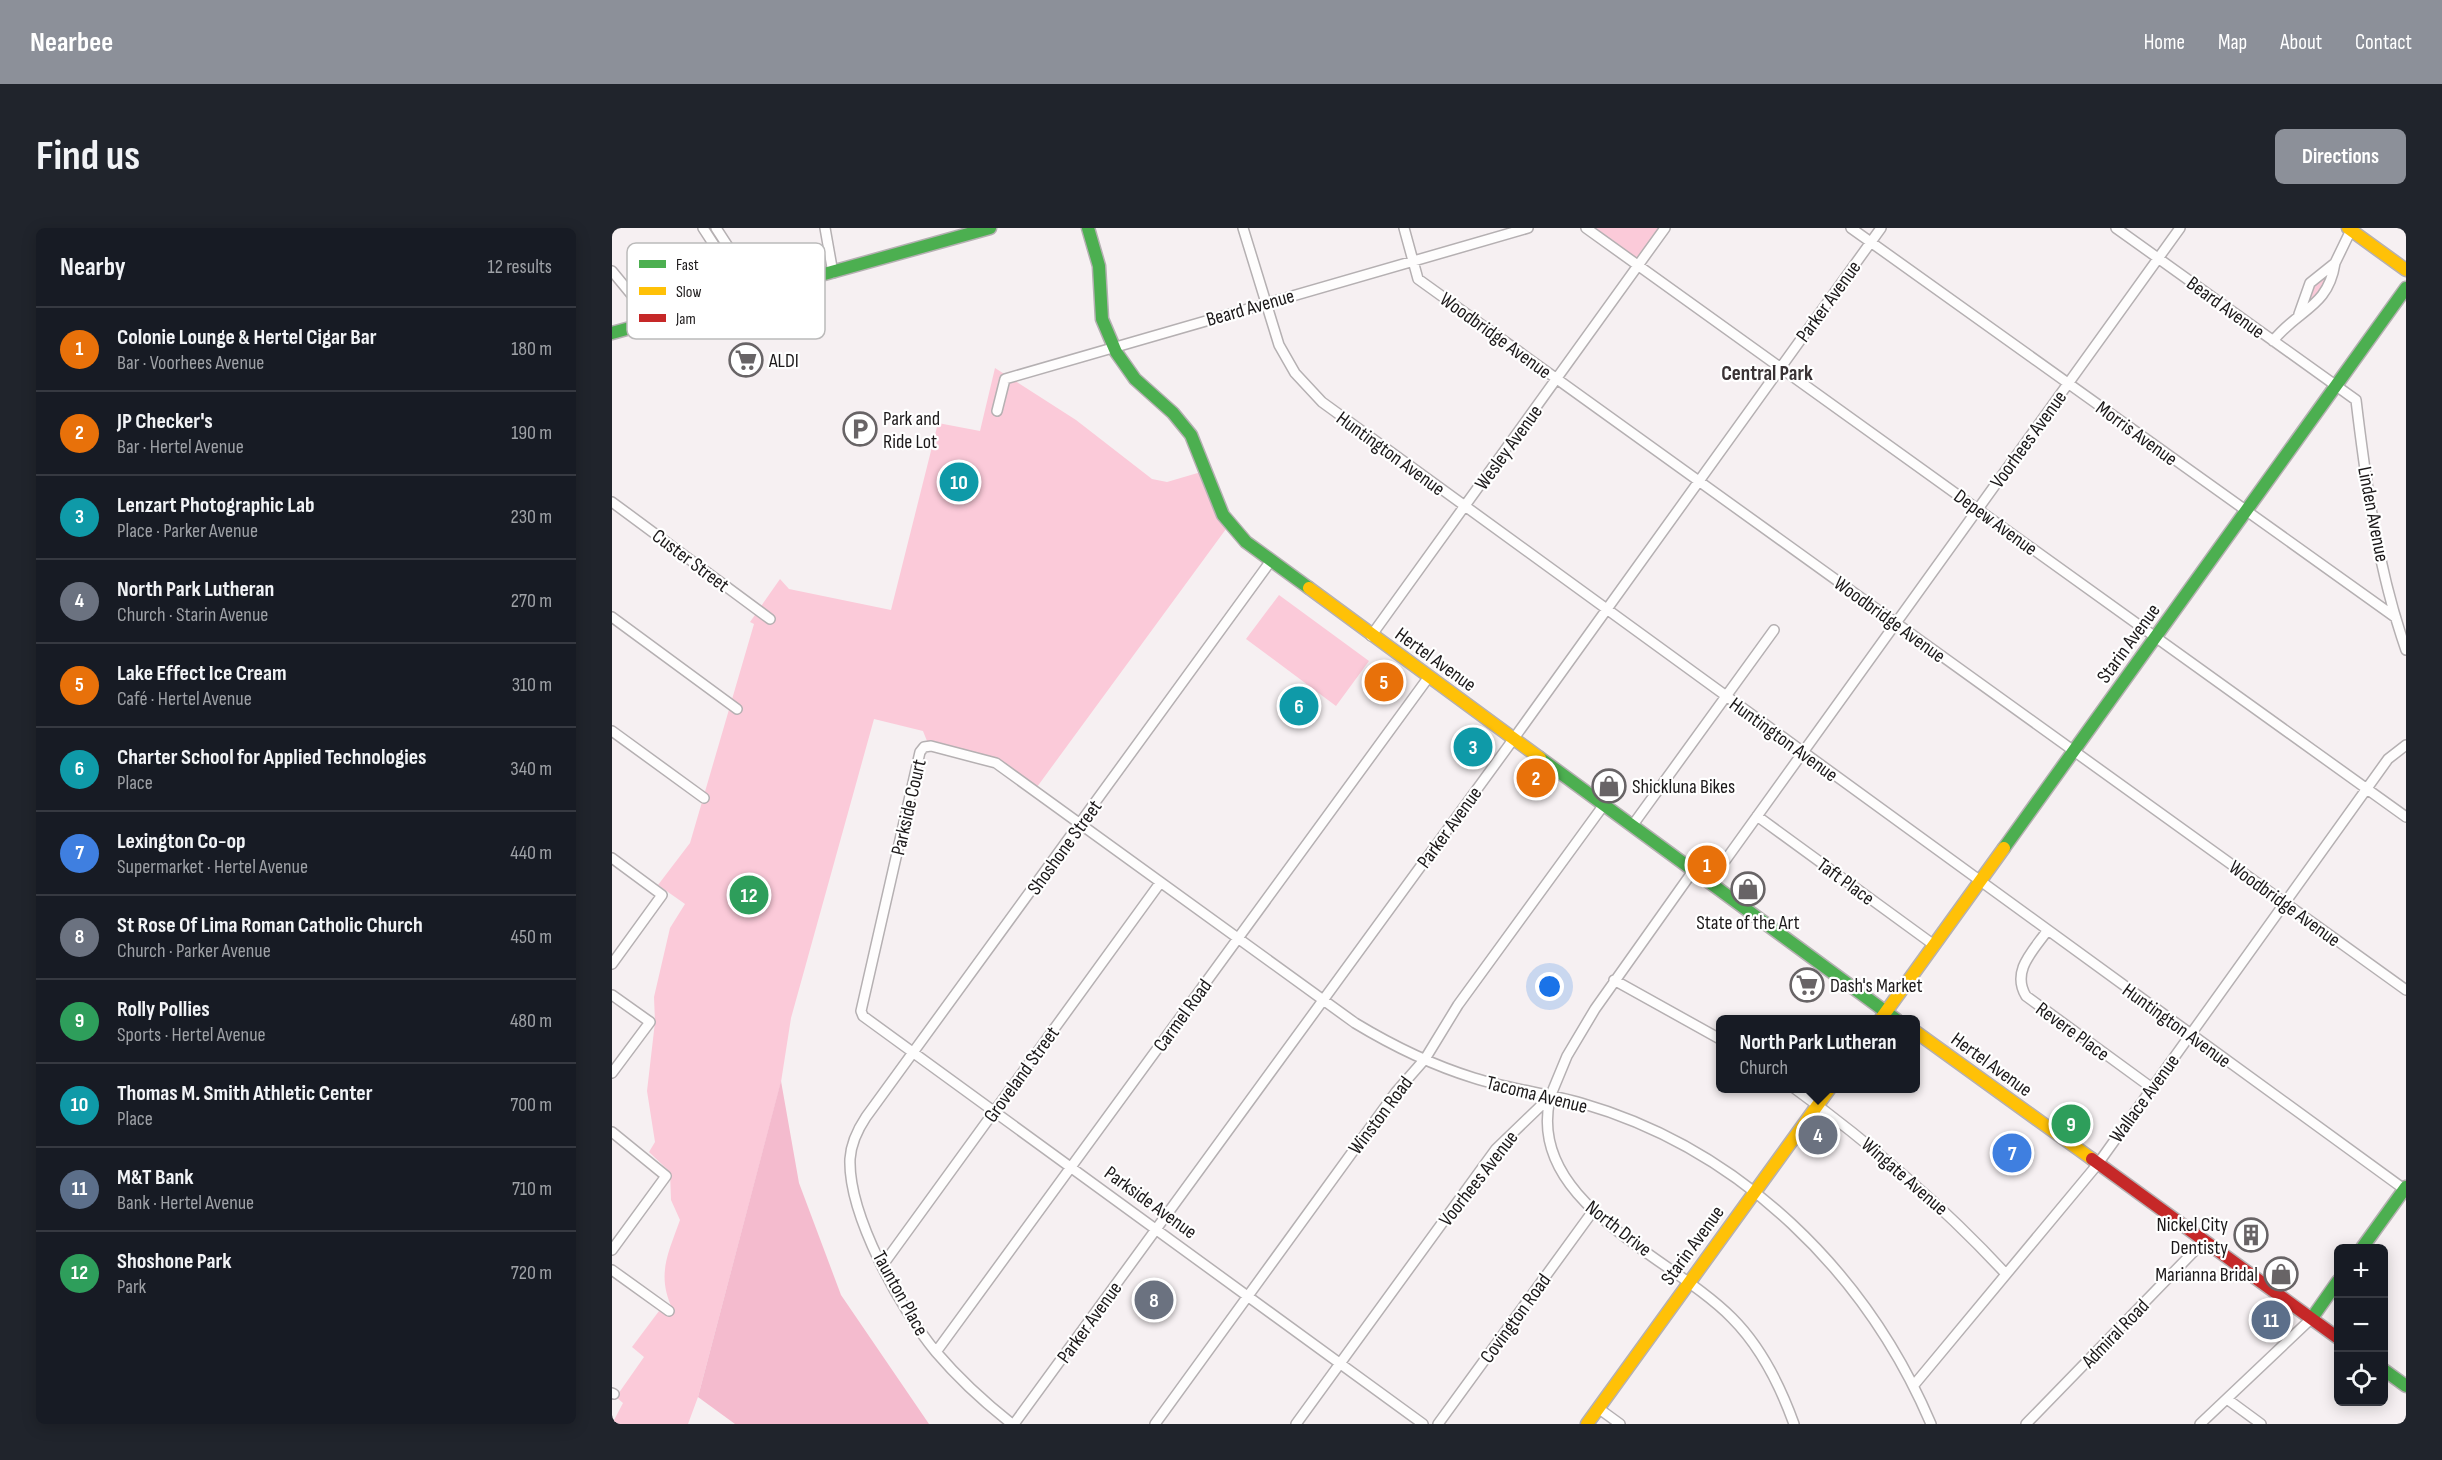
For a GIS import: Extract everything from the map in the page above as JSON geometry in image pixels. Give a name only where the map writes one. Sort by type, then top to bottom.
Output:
[{"type":"street","points":[[703,228],[713,243]]},
{"type":"street","points":[[716,228],[726,243]]},
{"type":"street","points":[[825,228],[833,273]]},
{"type":"street","points":[[825,275],[990,228]]},
{"type":"street","name":"Hertel Avenue","points":[[1088,228],[1099,266],[1101,312],[1114,347],[1135,380],[1173,413],[1191,435],[1223,515],[1246,542],[1270,562],[1709,883],[1883,1015]]},
{"type":"street","name":"Huntington Avenue","points":[[1243,228],[1272,327],[1289,364],[1311,391],[1340,417],[1606,608],[2190,1035],[2405,1188]]},
{"type":"street","name":"Woodbridge Avenue","points":[[1404,228],[1418,279],[2406,990]]},
{"type":"street","name":"Beard Avenue","points":[[998,411],[1005,379],[1528,228]]},
{"type":"street","name":"Depew Avenue","points":[[1586,228],[2406,817]]},
{"type":"street","name":"Wesley Avenue","points":[[1371,636],[1665,228]]},
{"type":"street","name":"Morris Avenue","points":[[1851,228],[2395,617]]},
{"type":"street","name":"Parker Avenue","points":[[1013,1424],[1513,739],[1881,228]]},
{"type":"street","name":"Beard Avenue","points":[[2116,228],[2336,386]]},
{"type":"street","name":"Voorhees Avenue","points":[[1709,883],[2180,228]]},
{"type":"street","points":[[2273,341],[2299,314],[2314,306],[2325,294],[2335,263],[2355,231],[2406,270]]},
{"type":"street","points":[[2299,314],[2310,283],[2335,263]]},
{"type":"street","points":[[612,271],[627,289]]},
{"type":"street","name":"Starin Avenue","points":[[1883,1015],[2074,753],[2406,288]]},
{"type":"street","points":[[612,333],[627,329]]},
{"type":"street","name":"Linden Avenue","points":[[2336,386],[2356,400],[2368,498],[2395,617],[2406,650]]},
{"type":"street","name":"Custer Street","points":[[612,502],[770,619]]},
{"type":"street","name":"Shoshone Street","points":[[857,1131],[1270,562]]},
{"type":"street","points":[[612,617],[737,710]]},
{"type":"street","points":[[1632,826],[1774,630]]},
{"type":"street","name":"Carmel Road","points":[[936,1352],[1428,678]]},
{"type":"street","points":[[612,731],[704,798]]},
{"type":"street","name":"Wallace Avenue","points":[[1914,1386],[2097,1165],[2388,759],[2406,745]]},
{"type":"street","name":"Parkside Court","points":[[862,1008],[922,748],[929,746],[996,763],[1080,824]]},
{"type":"street","name":"Winston Road","points":[[1155,1424],[1396,1092],[1425,1059],[1458,1005],[1603,806]]},
{"type":"street","name":"Taft Place","points":[[1757,816],[1934,945]]},
{"type":"street","name":"Tacoma Avenue","points":[[1080,824],[1323,1000],[1371,1032],[1425,1059],[1475,1078],[1580,1103],[1622,1116],[1687,1146],[1755,1191],[1791,1222],[1846,1282],[1887,1339],[1914,1386],[1931,1424]]},
{"type":"street","points":[[612,858],[662,895],[612,964]]},
{"type":"street","name":"Voorhees Avenue","points":[[1296,1424],[1496,1149],[1551,1097],[1573,1046],[1614,980],[1693,872]]},
{"type":"street","name":"Groveland Street","points":[[882,1266],[1160,883]]},
{"type":"street","name":"Revere Place","points":[[2047,931],[2022,969],[2020,981],[2026,996],[2152,1088]]},
{"type":"street","points":[[1614,980],[1716,1037]]},
{"type":"street","points":[[612,995],[650,1022],[612,1073]]},
{"type":"street","name":"Parkside Avenue","points":[[862,1008],[864,1017],[1423,1424]]},
{"type":"street","name":"Hertel Avenue","points":[[1920,1035],[2334,1335]]},
{"type":"street","name":"Wingate Avenue","points":[[1800,1093],[1914,1182],[1955,1220],[2006,1274]]},
{"type":"street","name":"Starin Avenue","points":[[1587,1424],[1827,1093]]},
{"type":"street","name":"North Drive","points":[[1551,1097],[1546,1118],[1554,1158],[1572,1190],[1593,1211],[1689,1281],[1732,1318],[1749,1338],[1776,1380],[1794,1424]]},
{"type":"street","name":"Taunton Place","points":[[857,1131],[850,1158],[853,1183],[865,1225],[882,1266],[908,1314],[936,1352],[971,1390],[1013,1424]]},
{"type":"street","points":[[612,1132],[666,1176],[612,1250]]},
{"type":"street","points":[[2365,1244],[2405,1188]]},
{"type":"street","name":"Covington Road","points":[[1438,1424],[1593,1211]]},
{"type":"street","name":"Admiral Road","points":[[2026,1424],[2204,1241]]},
{"type":"street","points":[[612,1270],[669,1311]]},
{"type":"street","points":[[2200,1424],[2312,1318],[2334,1287]]},
{"type":"street","points":[[2388,1373],[2406,1386]]},
{"type":"street","points":[[2227,1399],[2262,1424]]},
{"type":"street","points":[[1598,1408],[1620,1424]]},
{"type":"shaded area","points":[[1593,228],[1660,228],[1637,259]]},
{"type":"shaded area","points":[[2325,274],[2329,277],[2327,282],[2307,304],[2311,290]]},
{"type":"shaded area","points":[[995,368],[1076,420],[1152,479],[1167,482],[1201,472],[1210,500],[1226,529],[1037,787],[998,758],[927,741],[923,731],[874,719],[791,1018],[781,1082],[698,1397],[688,1424],[612,1424],[623,1403],[616,1397],[644,1357],[632,1347],[659,1311],[667,1316],[673,1310],[665,1286],[665,1275],[668,1254],[680,1220],[671,1200],[670,1172],[649,1152],[655,1142],[647,1091],[655,1022],[654,997],[670,928],[685,904],[658,885],[690,843],[754,624],[750,622],[780,579],[789,589],[891,610],[938,423],[980,431]]},
{"type":"shaded area","points":[[1279,595],[1369,661],[1336,706],[1246,639]]},
{"type":"shaded area","points":[[781,1081],[799,1183],[841,1295],[929,1424],[735,1424],[698,1397]]},
{"type":"traffic: fast","points":[[825,274],[990,228]]},
{"type":"traffic: fast","points":[[1088,228],[1099,266],[1102,319],[1116,352],[1135,379],[1173,413],[1191,435],[1223,515],[1246,542],[1309,588]]},
{"type":"traffic: fast","points":[[2004,848],[2406,288]]},
{"type":"traffic: fast","points":[[612,333],[627,329]]},
{"type":"traffic: fast","points":[[1540,758],[1890,1015]]},
{"type":"traffic: fast","points":[[2365,1244],[2406,1187]]},
{"type":"traffic: fast","points":[[2312,1318],[2334,1287]]},
{"type":"traffic: fast","points":[[2388,1373],[2406,1386]]},
{"type":"traffic: slow","points":[[2348,228],[2406,270]]},
{"type":"traffic: slow","points":[[1309,588],[1540,758]]},
{"type":"traffic: slow","points":[[1884,1015],[2004,848]]},
{"type":"traffic: slow","points":[[1920,1035],[2092,1159]]},
{"type":"traffic: slow","points":[[1587,1424],[1826,1093]]},
{"type":"traffic: jam","points":[[2092,1159],[2334,1335]]},
{"type":"place","name":"ALDI","points":[[746,360]]},
{"type":"place","name":"Park and Ride Lot","points":[[860,429]]},
{"type":"place","name":"Thomas M. Smith Athletic Center","points":[[959,482]]},
{"type":"place","name":"Lake Effect Ice Cream","points":[[1384,682]]},
{"type":"place","name":"Charter School for Applied Technologies","points":[[1299,706]]},
{"type":"place","name":"Lenzart Photographic Lab","points":[[1473,747]]},
{"type":"place","name":"JP Checker's","points":[[1536,778]]},
{"type":"place","name":"Shickluna Bikes","points":[[1609,786]]},
{"type":"place","name":"Colonie Lounge & Hertel Cigar Bar","points":[[1707,865]]},
{"type":"place","name":"State of the Art","points":[[1748,889]]},
{"type":"place","name":"Shoshone Park","points":[[749,895]]},
{"type":"place","name":"Dash's Market","points":[[1807,985]]},
{"type":"place","name":"Rolly Pollies","points":[[2071,1124]]},
{"type":"place","name":"North Park Lutheran","points":[[1818,1135]]},
{"type":"place","name":"Lexington Co-op","points":[[2012,1153]]},
{"type":"place","name":"Nickel City Dentisty","points":[[2251,1235]]},
{"type":"place","name":"Marianna Bridal","points":[[2281,1274]]},
{"type":"place","name":"St Rose Of Lima Roman Catholic Church","points":[[1154,1300]]},
{"type":"place","name":"M&T Bank","points":[[2271,1320]]},
{"type":"district","name":"Central Park","points":[[1767,373]]}]
